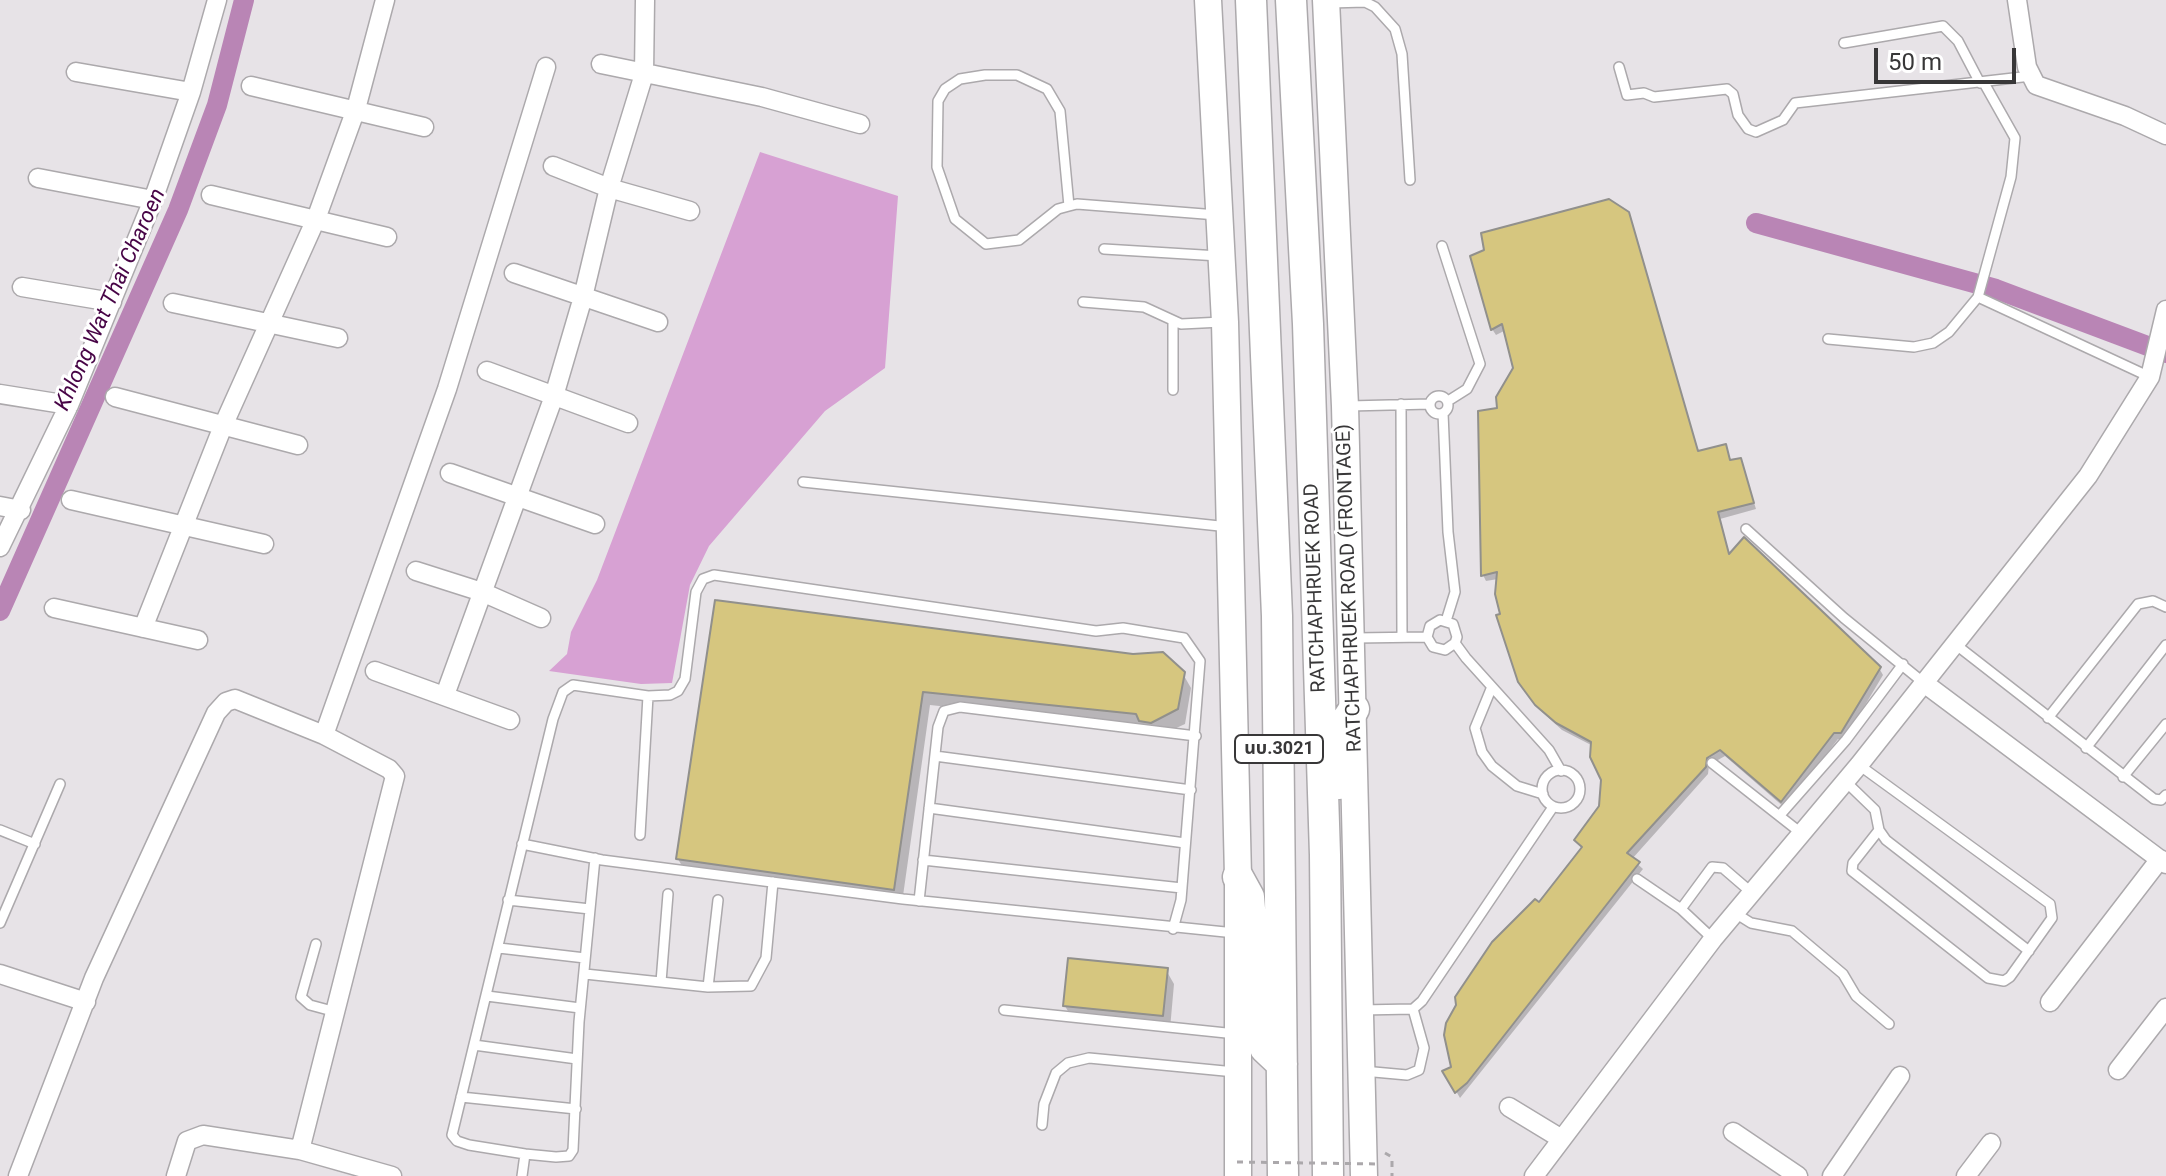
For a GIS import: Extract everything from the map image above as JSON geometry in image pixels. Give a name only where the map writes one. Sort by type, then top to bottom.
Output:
[{"type":"main road","name":"นบ.3021","points":[[1208,0],[1225,322],[1238,877],[1237,1169]]},
{"type":"main road","name":"RATCHAPHRUEK ROAD","points":[[1251,0],[1277,616],[1283,1176]]},
{"type":"main road","name":"RATCHAPHRUEK ROAD","points":[[1291,0],[1308,324],[1325,855],[1328,1176]]},
{"type":"main road","name":"RATCHAPHRUEK ROAD (FRONTAGE)","points":[[1326,1],[1345,406],[1363,1071],[1372,1170]]},
{"type":"main road","points":[[1325,855],[1335,831],[1345,723],[1354,709]]},
{"type":"main road","points":[[1238,877],[1249,897],[1261,1035],[1265,1048],[1282,1064]]},
{"type":"street","points":[[0,547],[21,510],[69,405],[153,200],[191,92],[217,0]]},
{"type":"street","points":[[143,628],[182,523],[223,426],[316,219],[356,109],[385,0]]},
{"type":"street","points":[[445,695],[520,495],[583,297],[609,188],[644,74],[645,0]]},
{"type":"street","points":[[2017,0],[2027,67],[2036,85],[2059,96],[2125,116],[2166,135]]},
{"type":"street","points":[[601,64],[762,97],[860,124]]},
{"type":"street","points":[[324,735],[447,389],[546,67]]},
{"type":"street","points":[[76,72],[191,92]]},
{"type":"street","points":[[251,86],[424,127]]},
{"type":"street","points":[[553,166],[609,188],[690,211]]},
{"type":"street","points":[[38,178],[153,200]]},
{"type":"street","points":[[211,195],[387,237]]},
{"type":"street","points":[[514,273],[658,322]]},
{"type":"street","points":[[22,287],[112,302]]},
{"type":"street","points":[[173,303],[338,338]]},
{"type":"street","points":[[1534,1176],[1713,939],[1859,765],[2088,476],[2150,376],[2166,310]]},
{"type":"street","points":[[487,371],[628,423]]},
{"type":"street","points":[[0,394],[69,405]]},
{"type":"street","points":[[115,397],[298,445]]},
{"type":"street","points":[[450,473],[520,495],[595,524]]},
{"type":"street","points":[[71,500],[264,544]]},
{"type":"street","points":[[0,506],[21,510]]},
{"type":"street","points":[[416,571],[482,592],[541,618]]},
{"type":"street","points":[[54,608],[198,640]]},
{"type":"street","points":[[375,671],[510,720]]},
{"type":"street","points":[[1924,683],[2163,862],[2050,1002]]},
{"type":"street","points":[[18,1176],[86,1002],[216,713],[226,702],[235,699],[324,735],[395,776],[300,1150]]},
{"type":"street","points":[[0,974],[86,1002]]},
{"type":"street","points":[[2118,1070],[2166,1008]]},
{"type":"street","points":[[1842,1172],[1900,1076]]},
{"type":"street","points":[[1509,1107],[1560,1138]]},
{"type":"street","points":[[1733,1132],[1798,1176]]},
{"type":"street","points":[[176,1176],[187,1141],[194,1135],[300,1150],[392,1176]]},
{"type":"street","points":[[1966,1176],[1991,1143]]},
{"type":"lane","points":[[1326,1],[1365,2],[1375,7],[1395,29],[1402,54],[1410,180]]},
{"type":"lane","points":[[1828,339],[1914,347],[1933,343],[1949,332],[1978,297],[2011,177],[2015,138],[1958,41],[1943,26],[1844,43]]},
{"type":"lane","points":[[1619,67],[1627,95],[1644,93],[1654,97],[1727,89],[1733,94],[1738,115],[1748,129],[1756,132],[1783,120],[1795,103],[2031,76]]},
{"type":"lane","points":[[1069,206],[1066,144],[1060,111],[1047,89],[1017,75],[985,75],[960,79],[945,89],[938,101],[937,167],[951,211],[965,230],[986,244],[1019,240],[1058,209],[1069,206],[1221,215]]},
{"type":"lane","points":[[1442,246],[1480,364],[1467,389],[1448,401],[1443,413],[1448,532],[1455,592],[1446,621]]},
{"type":"lane","points":[[1104,249],[1222,256]]},
{"type":"lane","points":[[1978,297],[2150,376]]},
{"type":"lane","points":[[1083,302],[1144,307],[1173,322],[1225,322]]},
{"type":"lane","points":[[1173,322],[1173,390]]},
{"type":"lane","points":[[1430,404],[1436,396],[1448,401]]},
{"type":"lane","points":[[1401,404],[1402,636]]},
{"type":"lane","points":[[1345,406],[1430,404]]},
{"type":"lane","points":[[1430,404],[1434,412],[1443,413]]},
{"type":"lane","points":[[803,482],[1229,527]]},
{"type":"lane","points":[[1746,529],[1844,618],[1924,683]]},
{"type":"lane","points":[[595,858],[580,1008],[572,1154],[556,1157],[525,1154],[457,1141],[452,1135],[499,948],[532,792],[563,692],[584,685],[648,696],[670,695],[682,686],[696,592],[703,579],[714,575],[1096,631],[1123,628],[1184,638],[1200,661],[1182,888],[1173,929]]},
{"type":"lane","points":[[2048,718],[2138,604],[2153,601],[2166,607]]},
{"type":"lane","points":[[1427,637],[1435,622],[1446,621],[1456,630],[1455,643],[1491,689],[1549,750],[1561,771],[1576,778],[1580,794],[1569,806],[1553,807]]},
{"type":"lane","points":[[1350,639],[1427,637],[1439,650],[1455,643]]},
{"type":"lane","points":[[1955,644],[2123,777],[2158,801],[2166,795]]},
{"type":"lane","points":[[2086,748],[2166,645]]},
{"type":"lane","points":[[1780,815],[1846,740],[1903,664]]},
{"type":"lane","points":[[1491,689],[1475,728],[1482,752],[1492,766],[1517,786],[1543,794],[1553,807]]},
{"type":"lane","points":[[640,835],[648,696]]},
{"type":"lane","points":[[919,901],[935,756],[944,711],[960,707],[1196,736]]},
{"type":"lane","points":[[2123,777],[2166,724]]},
{"type":"lane","points":[[935,756],[1191,790]]},
{"type":"lane","points":[[1712,763],[1801,833]]},
{"type":"lane","points":[[1859,765],[2050,904],[2052,918],[2004,981],[1988,978],[1852,871],[1853,863],[1879,830]]},
{"type":"lane","points":[[1543,794],[1546,778],[1561,771]]},
{"type":"lane","points":[[1845,781],[1875,810],[1879,830],[1886,840],[2029,951]]},
{"type":"lane","points":[[0,921],[60,784]]},
{"type":"lane","points":[[1361,1010],[1413,1009],[1431,989],[1553,807]]},
{"type":"lane","points":[[929,808],[1185,843]]},
{"type":"lane","points":[[0,830],[35,844]]},
{"type":"lane","points":[[522,844],[595,858],[919,901],[1173,929],[1238,933]]},
{"type":"lane","points":[[923,860],[1182,888]]},
{"type":"lane","points":[[1681,909],[1712,867],[1723,868],[1752,893]]},
{"type":"lane","points":[[1637,879],[1681,909],[1713,939]]},
{"type":"lane","points":[[585,974],[708,987],[751,986],[759,977],[766,958],[773,882]]},
{"type":"lane","points":[[661,982],[668,894]]},
{"type":"lane","points":[[508,900],[590,909]]},
{"type":"lane","points":[[708,987],[718,900]]},
{"type":"lane","points":[[1735,913],[1751,923],[1792,931],[1843,974],[1856,996],[1889,1024]]},
{"type":"lane","points":[[316,944],[301,997],[310,1005],[336,1012]]},
{"type":"lane","points":[[499,948],[585,958]]},
{"type":"lane","points":[[487,996],[580,1008]]},
{"type":"lane","points":[[1363,1071],[1407,1075],[1419,1070],[1424,1048],[1413,1009]]},
{"type":"lane","points":[[1004,1010],[1239,1034]]},
{"type":"lane","points":[[474,1045],[577,1059]]},
{"type":"lane","points":[[1042,1125],[1044,1104],[1056,1073],[1068,1063],[1089,1058],[1239,1073]]},
{"type":"lane","points":[[461,1097],[576,1109]]},
{"type":"lane","points":[[522,1176],[525,1154]]},
{"type":"path","points":[[1237,1169],[1372,1170],[1387,1152],[1392,1157],[1392,1176]]},
{"type":"shaded area","points":[[760,152],[898,196],[885,368],[825,411],[709,546],[690,585],[672,683],[641,684],[549,671],[567,654],[571,632],[597,580]]},
{"type":"building","points":[[1609,199],[1629,212],[1698,451],[1726,444],[1730,460],[1741,458],[1754,503],[1718,512],[1729,554],[1744,537],[1881,667],[1841,733],[1834,733],[1781,802],[1720,750],[1707,758],[1706,767],[1627,853],[1640,862],[1467,1083],[1455,1093],[1442,1071],[1451,1067],[1444,1035],[1446,1023],[1456,1005],[1455,997],[1492,942],[1535,899],[1539,902],[1582,847],[1574,840],[1599,806],[1601,780],[1590,757],[1591,742],[1556,723],[1535,705],[1518,682],[1496,615],[1500,614],[1495,594],[1497,572],[1481,576],[1478,411],[1497,408],[1496,397],[1513,368],[1502,324],[1491,330],[1470,256],[1484,250],[1481,233]]},
{"type":"building","points":[[715,600],[1133,654],[1163,652],[1185,672],[1178,709],[1151,723],[1139,721],[1136,714],[923,692],[894,890],[676,859]]},
{"type":"building","points":[[1068,958],[1168,968],[1163,1016],[1063,1006]]},
{"type":"waterway","name":"Khlong Wat Thai Charoen","points":[[0,611],[178,210],[217,105],[244,0]]},
{"type":"waterway","points":[[1756,223],[1996,289],[2166,353]]}]
